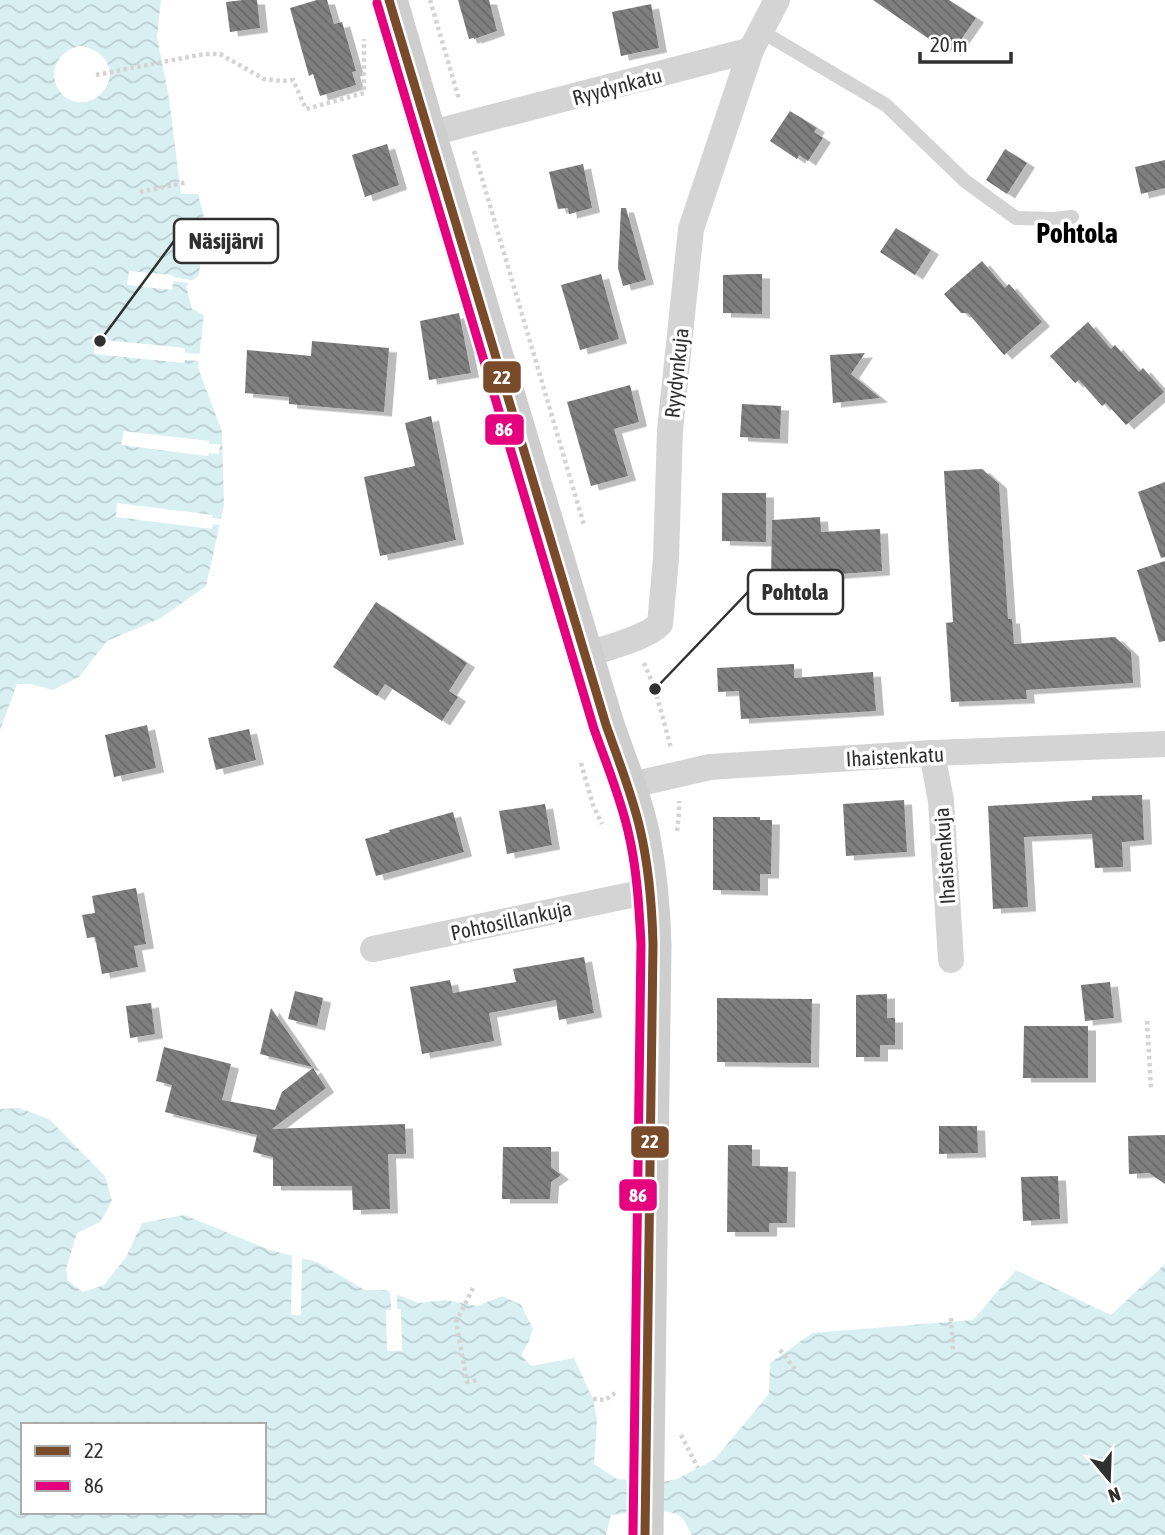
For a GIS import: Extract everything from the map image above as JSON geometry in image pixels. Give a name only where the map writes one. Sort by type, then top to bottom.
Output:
[{"type":"main road","points":[[389,0],[643,841],[650,891],[653,944],[645,1535]]},
{"type":"street","points":[[756,40],[777,0]]},
{"type":"street","name":"Ryydynkatu","points":[[428,134],[756,40]]},
{"type":"street","name":"Ryydynkuja","points":[[586,655],[644,635],[655,630],[660,624],[666,559],[670,430],[691,229],[756,40]]},
{"type":"street","name":"Ihaistenkatu","points":[[627,786],[710,767],[932,753],[1165,744]]},
{"type":"street","name":"Ihaistenkuja","points":[[932,753],[941,802],[951,961]]},
{"type":"street","name":"Pohtosillankuja","points":[[373,949],[650,891]]},
{"type":"lane","points":[[756,40],[886,105],[965,181],[1016,218],[1054,219],[1072,216]]},
{"type":"path","points":[[96,75],[175,58],[220,54],[264,79],[293,80],[306,109],[364,93],[363,27]]},
{"type":"path","points":[[140,192],[188,182]]},
{"type":"path","points":[[1147,1021],[1151,1088]]},
{"type":"path","points":[[473,1288],[456,1322],[467,1382],[480,1380]]},
{"type":"path","points":[[951,1318],[953,1350]]},
{"type":"path","points":[[780,1350],[795,1369]]},
{"type":"path","points":[[680,1426],[681,1436],[698,1468]]},
{"type":"water","points":[[0,0],[161,0],[157,37],[169,98],[181,194],[198,194],[205,221],[199,275],[186,286],[192,309],[204,315],[198,367],[222,432],[224,505],[206,586],[161,618],[107,641],[79,677],[53,690],[31,684],[17,684],[0,730]],"holes":[[[79,46],[87,47],[105,59],[110,72],[109,79],[96,98],[77,102],[60,91],[55,82],[54,71],[66,52]]]},
{"type":"water","points":[[19,1108],[49,1119],[105,1176],[112,1201],[100,1222],[77,1233],[66,1269],[68,1281],[83,1292],[104,1285],[126,1257],[142,1223],[184,1215],[270,1250],[317,1262],[365,1290],[385,1290],[419,1303],[445,1300],[477,1306],[502,1296],[521,1305],[533,1329],[521,1355],[531,1366],[574,1358],[593,1399],[597,1420],[594,1464],[617,1479],[663,1482],[677,1479],[715,1459],[769,1394],[770,1363],[812,1333],[973,1320],[1016,1270],[1111,1315],[1165,1264],[1165,1535],[692,1535],[680,1516],[657,1511],[611,1515],[606,1535],[0,1535],[0,1109]]},
{"type":"pier","points":[[129,271],[173,275],[196,281],[194,284],[173,281],[172,290],[127,285]]},
{"type":"pier","points":[[95,339],[185,348],[185,353],[203,354],[202,361],[185,360],[184,363],[94,354]]},
{"type":"pier","points":[[124,431],[209,441],[209,444],[220,444],[219,454],[209,453],[208,456],[121,445]]},
{"type":"pier","points":[[117,503],[213,515],[213,518],[225,519],[223,525],[213,524],[212,529],[116,517]]},
{"type":"pier","points":[[292,1256],[302,1256],[301,1315],[291,1315]]},
{"type":"pier","points":[[390,1288],[397,1290],[397,1309],[401,1309],[402,1351],[387,1351],[386,1310],[391,1310]]},
{"type":"building","points":[[257,0],[260,28],[230,32],[226,2]]},
{"type":"building","points":[[317,0],[327,0],[334,24],[342,22],[356,71],[352,72],[356,85],[320,96],[313,74],[309,76],[290,8]]},
{"type":"building","points":[[458,0],[489,0],[497,31],[469,39]]},
{"type":"building","points":[[873,0],[949,0],[976,18],[953,51],[943,45],[942,48]]},
{"type":"building","points":[[651,4],[659,48],[621,56],[612,12]]},
{"type":"building","points":[[790,111],[817,128],[814,132],[823,138],[808,161],[799,155],[797,159],[770,141]]},
{"type":"building","points":[[387,144],[399,185],[365,197],[352,155]]},
{"type":"building","points":[[1005,149],[1027,163],[1007,194],[986,180]]},
{"type":"building","points":[[1165,160],[1165,188],[1141,194],[1135,167]]},
{"type":"building","points":[[583,164],[592,208],[569,214],[568,208],[558,209],[549,172]]},
{"type":"building","points":[[621,208],[626,208],[646,280],[623,286],[618,268]]},
{"type":"building","points":[[896,228],[931,250],[915,275],[880,252]]},
{"type":"building","points":[[982,261],[1005,288],[1009,284],[1042,322],[1004,355],[968,313],[961,313],[944,294]]},
{"type":"building","points":[[601,274],[619,339],[580,350],[561,285]]},
{"type":"building","points":[[762,274],[762,314],[723,313],[723,275]]},
{"type":"building","points":[[459,313],[471,373],[429,380],[420,321]]},
{"type":"building","points":[[1088,322],[1111,349],[1115,345],[1139,372],[1143,368],[1164,392],[1126,425],[1106,403],[1102,406],[1079,380],[1075,383],[1050,356]]},
{"type":"building","points":[[312,341],[389,348],[384,412],[289,404],[289,397],[245,393],[247,350],[311,356]]},
{"type":"building","points":[[865,353],[851,374],[880,398],[833,403],[830,355]]},
{"type":"building","points":[[630,385],[639,422],[614,429],[628,476],[591,486],[567,402]]},
{"type":"building","points":[[742,404],[781,406],[780,439],[740,437]]},
{"type":"building","points":[[431,416],[456,540],[380,556],[364,477],[415,466],[405,423]]},
{"type":"building","points":[[982,469],[999,484],[1008,619],[1012,619],[1014,644],[1115,637],[1131,652],[1133,683],[1026,690],[1027,699],[951,702],[946,623],[953,622],[944,471]]},
{"type":"building","points":[[1165,482],[1165,557],[1161,558],[1138,492]]},
{"type":"building","points":[[722,493],[766,493],[766,542],[722,541]]},
{"type":"building","points":[[820,517],[821,532],[880,529],[882,571],[771,578],[772,520]]},
{"type":"building","points":[[1165,561],[1165,641],[1159,642],[1137,570]]},
{"type":"building","points":[[376,602],[467,663],[449,691],[458,697],[442,721],[385,684],[377,696],[333,667]]},
{"type":"building","points":[[794,664],[794,678],[873,672],[876,711],[741,719],[739,691],[718,692],[717,668]]},
{"type":"building","points":[[147,725],[156,768],[114,777],[105,735]]},
{"type":"building","points":[[249,729],[256,760],[216,770],[208,738]]},
{"type":"building","points":[[1142,795],[1144,840],[1122,842],[1123,867],[1095,868],[1092,834],[1024,837],[1028,907],[993,909],[988,806],[1092,800],[1092,796]]},
{"type":"building","points":[[904,800],[907,852],[846,856],[843,804]]},
{"type":"building","points":[[545,804],[552,845],[507,854],[499,811]]},
{"type":"building","points":[[453,812],[464,852],[376,876],[365,839]]},
{"type":"building","points":[[713,817],[760,817],[760,820],[772,820],[771,874],[760,874],[760,891],[713,890]]},
{"type":"building","points":[[136,888],[146,944],[134,946],[138,967],[102,974],[95,937],[87,938],[82,915],[95,913],[92,896]]},
{"type":"building","points":[[584,957],[594,1013],[559,1020],[556,1000],[489,1013],[494,1041],[422,1054],[410,987],[450,980],[453,993],[516,982],[513,969]]},
{"type":"building","points":[[1110,982],[1114,1018],[1085,1021],[1081,985]]},
{"type":"building","points":[[295,991],[323,998],[317,1026],[288,1019]]},
{"type":"building","points":[[887,994],[887,1018],[895,1018],[895,1045],[880,1045],[880,1057],[856,1057],[856,995]]},
{"type":"building","points":[[717,998],[812,999],[811,1063],[717,1062]]},
{"type":"building","points":[[151,1003],[155,1034],[130,1038],[126,1006]]},
{"type":"building","points":[[271,1008],[312,1067],[260,1054]]},
{"type":"building","points":[[1024,1026],[1088,1026],[1088,1078],[1023,1078]]},
{"type":"building","points":[[164,1047],[231,1064],[222,1100],[275,1110],[282,1092],[313,1068],[326,1088],[272,1129],[405,1124],[406,1154],[388,1154],[390,1209],[353,1210],[352,1186],[273,1186],[273,1157],[253,1152],[257,1135],[165,1112],[172,1085],[156,1081]]},
{"type":"building","points":[[939,1126],[977,1126],[978,1153],[939,1154]]},
{"type":"building","points":[[1165,1135],[1165,1184],[1149,1173],[1129,1174],[1128,1136]]},
{"type":"building","points":[[728,1145],[752,1145],[752,1166],[788,1167],[787,1223],[769,1223],[769,1232],[727,1232]]},
{"type":"building","points":[[503,1147],[551,1147],[551,1167],[561,1175],[551,1182],[550,1199],[502,1199]]},
{"type":"building","points":[[1058,1176],[1060,1219],[1023,1221],[1021,1177]]},
{"type":"transit line","name":"22","points":[[389,0],[606,725],[633,803],[646,858],[653,944],[645,1535]]},
{"type":"transit line","name":"86","points":[[377,3],[594,729],[621,805],[634,859],[641,944],[633,1535]]},
{"type":"place","name":"Näsijärvi","points":[[100,341]]},
{"type":"place","name":"Pohtola","points":[[655,689]]},
{"type":"district","name":"Pohtola","points":[[1077,233]]}]
